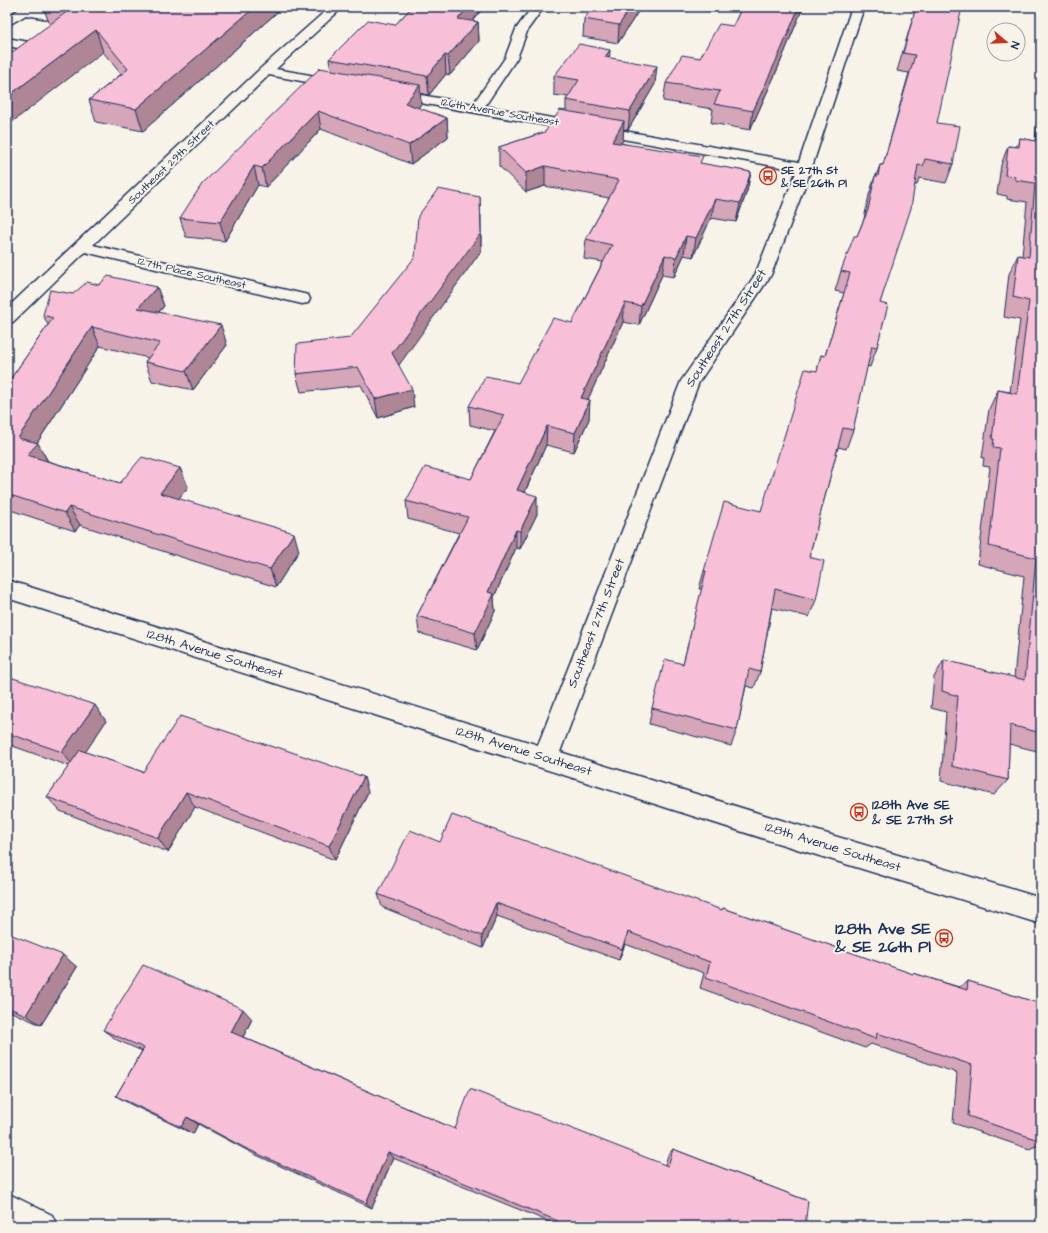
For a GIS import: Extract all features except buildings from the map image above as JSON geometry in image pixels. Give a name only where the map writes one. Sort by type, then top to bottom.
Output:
[{"type":"street","name":"Southeast 29th Street","points":[[7,318],[266,71],[337,7]]},
{"type":"street","points":[[477,108],[511,58],[522,29],[538,7]]},
{"type":"street","name":"Southeast 27th Street","points":[[545,758],[690,381],[762,275],[805,167],[858,7]]},
{"type":"street","points":[[8,21],[27,9],[58,17]]},
{"type":"street","points":[[7,42],[45,49]]},
{"type":"street","points":[[266,71],[350,86]]},
{"type":"street","name":"126th Avenue Southeast","points":[[379,91],[805,167]]},
{"type":"street","name":"127th Place Southeast","points":[[83,247],[302,300]]},
{"type":"street","name":"128th Avenue Southeast","points":[[7,589],[545,758],[1041,911]]},
{"type":"street","points":[[7,1209],[41,1226]]},
{"type":"place","name":"SE 27th St & SE 26th Pl","points":[[768,176]]},
{"type":"place","name":"128th Ave SE & SE 27th St","points":[[859,812]]},
{"type":"place","name":"128th Ave SE & SE 26th Pl","points":[[944,938]]}]
